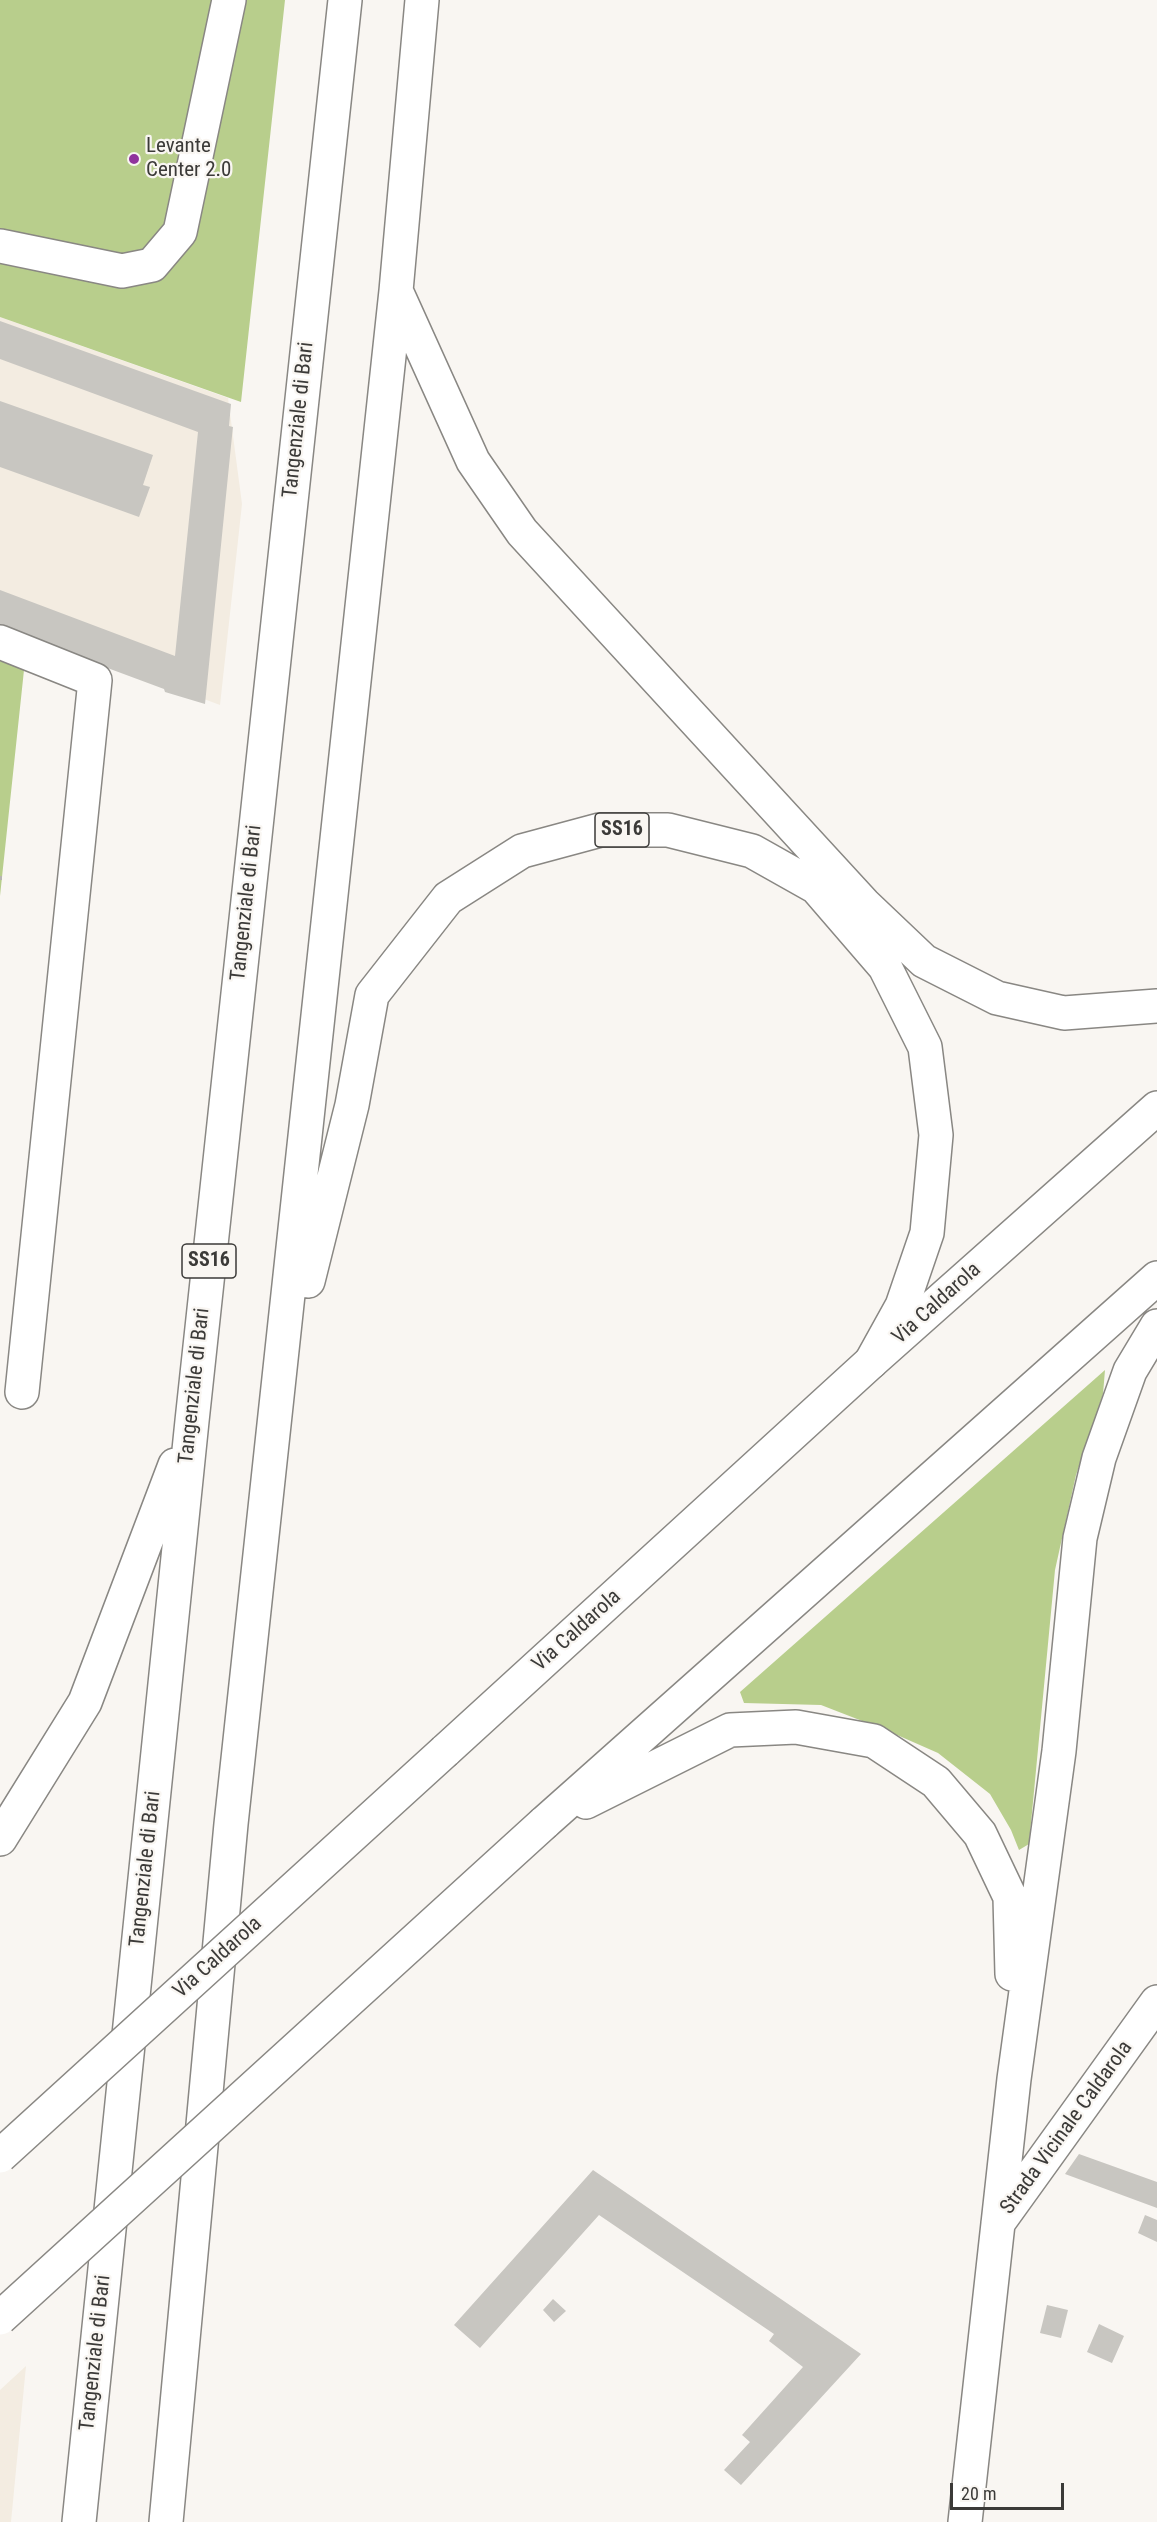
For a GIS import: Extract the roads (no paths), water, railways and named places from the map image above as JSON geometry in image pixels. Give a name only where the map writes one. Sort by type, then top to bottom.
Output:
[{"type":"main road","points":[[0,246],[122,271],[152,265],[180,232],[229,0]]},
{"type":"main road","name":"Tangenziale di Bari","points":[[79,2522],[192,1422],[345,0]]},
{"type":"main road","name":"SS16","points":[[166,2522],[231,1824],[279,1400],[396,291],[422,0]]},
{"type":"main road","points":[[396,291],[473,461],[522,532],[864,904],[924,961],[997,998],[1064,1013],[1157,1006]]},
{"type":"main road","points":[[0,642],[95,680],[22,1392]]},
{"type":"main road","name":"SS16","points":[[279,1400],[352,1105],[372,995],[448,898],[522,851],[600,830],[668,830],[752,851],[816,887],[885,967],[925,1047],[936,1135],[927,1233],[902,1306],[871,1362]]},
{"type":"main road","name":"Via Caldarola","points":[[0,2156],[871,1362],[1157,1108]]},
{"type":"main road","points":[[0,2318],[544,1823],[1157,1278]]},
{"type":"main road","points":[[965,2522],[1014,2079],[1059,1751],[1080,1538],[1106,1436],[1130,1371],[1157,1326]]},
{"type":"main road","name":"SS16","points":[[0,1839],[86,1702],[192,1422]]},
{"type":"main road","points":[[544,1823],[730,1730],[796,1727],[874,1741],[936,1782],[980,1834],[1010,1897],[1014,2079]]},
{"type":"main road","name":"Strada Vicinale Caldarola","points":[[998,2225],[1157,2002]]},
{"type":"place","name":"Levante Center 2.0","points":[[134,159]]}]
